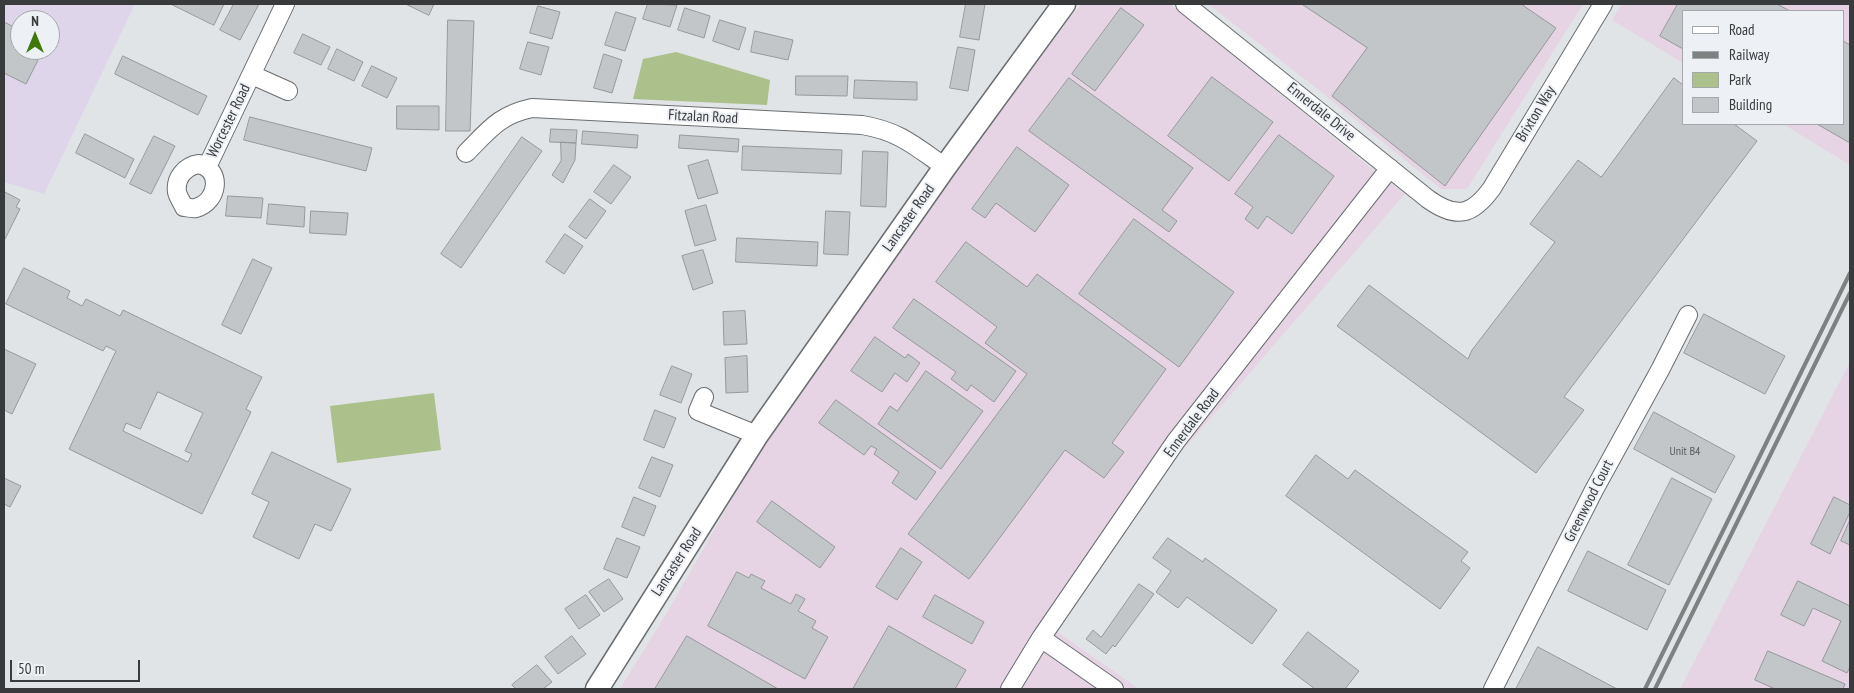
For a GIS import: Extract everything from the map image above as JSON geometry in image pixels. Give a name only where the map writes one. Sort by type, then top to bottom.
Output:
[{"type":"street","name":"Worcester Road","points":[[206,167],[285,4]]},
{"type":"street","name":"Ennerdale Drive","points":[[1185,4],[1443,209],[1460,213]]},
{"type":"street","name":"Brixton Way","points":[[1460,213],[1474,209],[1483,201],[1492,188],[1603,4]]},
{"type":"street","name":"Lancaster Road","points":[[597,689],[757,435],[1061,5]]},
{"type":"street","name":"Worcester Road","points":[[252,75],[288,91]]},
{"type":"street","name":"Fitzalan Road","points":[[466,153],[500,120],[515,112],[532,108],[862,125],[881,128],[902,136],[945,167]]},
{"type":"street","name":"Ennerdale Road","points":[[1010,689],[1041,638],[1176,441],[1390,168]]},
{"type":"street","name":"Greenwood Court","points":[[1493,689],[1594,490],[1688,315]]},
{"type":"street","points":[[704,398],[698,410],[757,435]]},
{"type":"street","points":[[1041,638],[1114,689]]},
{"type":"shaded area","points":[[4,4],[135,4],[44,194],[4,182]]},
{"type":"shaded area","points":[[1082,4],[1170,4],[1405,194],[1149,489],[1056,631],[1139,689],[620,689],[668,611],[765,441],[955,171],[1067,21]]},
{"type":"shaded area","points":[[1208,4],[1583,4],[1467,189],[1441,189],[1315,87]]},
{"type":"shaded area","points":[[1622,4],[1850,4],[1850,165],[1785,125],[1844,125],[1844,10],[1682,10],[1682,62],[1612,20]]},
{"type":"shaded area","points":[[1850,362],[1850,689],[1680,689]]},
{"type":"green space","points":[[676,52],[770,80],[767,105],[633,99],[643,59]]},
{"type":"green space","points":[[434,393],[441,450],[337,463],[330,406]]},
{"type":"building","points":[[171,4],[224,4],[214,25]]},
{"type":"building","points":[[234,4],[259,4],[240,40],[220,30]]},
{"type":"building","points":[[406,4],[434,4],[429,15]]},
{"type":"building","points":[[648,4],[677,5],[670,27],[643,19]]},
{"type":"building","points":[[966,4],[985,4],[979,40],[960,37]]},
{"type":"building","points":[[1302,4],[1521,4],[1556,28],[1445,186],[1332,96],[1367,48]]},
{"type":"building","points":[[1678,4],[1777,4],[1788,10],[1682,10],[1682,48],[1660,36]]},
{"type":"building","points":[[538,6],[560,12],[552,39],[530,33]]},
{"type":"building","points":[[685,8],[710,16],[704,38],[678,30]]},
{"type":"building","points":[[1121,8],[1144,25],[1095,91],[1072,74]]},
{"type":"building","points":[[616,12],[636,18],[625,51],[605,45]]},
{"type":"building","points":[[448,20],[474,21],[470,131],[446,131]]},
{"type":"building","points":[[720,20],[746,28],[739,50],[713,41]]},
{"type":"building","points":[[4,22],[10,25],[10,60],[38,60],[26,84],[4,73]]},
{"type":"building","points":[[755,31],[793,40],[788,60],[751,52]]},
{"type":"building","points":[[303,34],[330,47],[321,65],[294,53]]},
{"type":"building","points":[[528,42],[549,47],[541,75],[520,69]]},
{"type":"building","points":[[1844,42],[1850,45],[1850,143],[1819,125],[1844,125]]},
{"type":"building","points":[[958,47],[975,50],[968,91],[950,88]]},
{"type":"building","points":[[337,49],[363,62],[354,81],[328,69]]},
{"type":"building","points":[[604,54],[622,60],[612,93],[594,88]]},
{"type":"building","points":[[123,56],[207,96],[198,115],[115,74]]},
{"type":"building","points":[[372,66],[397,78],[387,98],[362,86]]},
{"type":"building","points":[[796,76],[848,76],[847,96],[796,95]]},
{"type":"building","points":[[1212,77],[1273,122],[1229,181],[1168,136]]},
{"type":"building","points":[[1069,78],[1193,168],[1162,210],[1177,221],[1169,232],[1029,131]]},
{"type":"building","points":[[1674,78],[1682,84],[1682,125],[1735,125],[1757,141],[1564,397],[1584,410],[1536,473],[1337,326],[1369,285],[1468,359],[1472,350],[1555,242],[1530,224],[1578,160],[1601,177]]},
{"type":"building","points":[[855,80],[917,82],[917,100],[854,98]]},
{"type":"building","points":[[397,106],[439,106],[439,130],[397,129]]},
{"type":"building","points":[[250,117],[372,148],[366,171],[244,140]]},
{"type":"building","points":[[551,129],[577,130],[576,143],[550,142]]},
{"type":"building","points":[[583,131],[638,135],[637,148],[582,144]]},
{"type":"building","points":[[85,134],[134,159],[125,178],[76,153]]},
{"type":"building","points":[[680,135],[739,139],[738,152],[679,148]]},
{"type":"building","points":[[1279,135],[1334,176],[1292,234],[1267,216],[1258,229],[1245,219],[1253,207],[1235,194]]},
{"type":"building","points":[[154,136],[175,146],[151,194],[130,184]]},
{"type":"building","points":[[522,137],[542,151],[461,268],[441,254]]},
{"type":"building","points":[[561,142],[576,143],[575,160],[563,183],[552,175],[561,161]]},
{"type":"building","points":[[743,146],[842,150],[841,174],[742,170]]},
{"type":"building","points":[[1017,147],[1069,185],[1035,232],[996,203],[985,218],[972,209]]},
{"type":"building","points":[[863,151],[888,152],[886,207],[861,206]]},
{"type":"building","points":[[708,160],[718,193],[698,199],[688,166]]},
{"type":"building","points":[[614,165],[631,177],[611,204],[594,192]]},
{"type":"building","points":[[5,192],[20,200],[16,207],[20,209],[4,241]]},
{"type":"building","points":[[228,196],[263,198],[261,218],[226,216]]},
{"type":"building","points":[[590,199],[606,211],[586,239],[569,227]]},
{"type":"building","points":[[269,204],[305,207],[304,227],[267,224]]},
{"type":"building","points":[[706,205],[716,240],[695,246],[685,211]]},
{"type":"building","points":[[311,211],[348,213],[346,235],[310,233]]},
{"type":"building","points":[[826,211],[850,212],[848,255],[824,254]]},
{"type":"building","points":[[1134,219],[1234,292],[1179,367],[1079,294]]},
{"type":"building","points":[[565,234],[583,246],[564,274],[546,262]]},
{"type":"building","points":[[737,238],[818,242],[817,266],[736,262]]},
{"type":"building","points":[[966,242],[1027,287],[1037,274],[1166,369],[1112,443],[1124,452],[1104,478],[1065,450],[969,579],[908,534],[1027,374],[985,343],[997,327],[936,282]]},
{"type":"building","points":[[703,250],[713,283],[693,290],[682,256]]},
{"type":"building","points":[[253,259],[272,268],[241,334],[222,325]]},
{"type":"building","points":[[24,268],[70,291],[67,298],[82,306],[86,299],[120,316],[123,310],[262,377],[246,409],[251,412],[202,514],[69,449],[116,351],[106,346],[103,351],[6,304]],"holes":[[[158,392],[203,413],[185,451],[192,454],[188,462],[123,431],[126,423],[140,429]]]},
{"type":"building","points":[[914,299],[1016,371],[994,402],[971,385],[967,391],[951,379],[956,372],[893,328]]},
{"type":"building","points":[[745,311],[747,344],[724,345],[723,312]]},
{"type":"building","points":[[1704,314],[1785,356],[1765,394],[1684,353]]},
{"type":"building","points":[[875,337],[905,358],[908,354],[920,363],[907,382],[895,373],[882,392],[851,371]]},
{"type":"building","points":[[4,349],[36,364],[12,414],[4,410]]},
{"type":"building","points":[[747,356],[748,392],[726,393],[725,358]]},
{"type":"building","points":[[672,366],[692,374],[681,403],[660,395]]},
{"type":"building","points":[[926,371],[983,411],[941,469],[878,424],[890,406],[897,411]]},
{"type":"building","points":[[836,400],[936,472],[916,500],[892,483],[899,472],[874,454],[877,449],[871,446],[864,455],[819,423]]},
{"type":"building","points":[[655,410],[676,418],[664,448],[644,440]]},
{"type":"building","points":[[1654,412],[1735,456],[1715,493],[1634,449]]},
{"type":"building","points":[[272,452],[351,489],[331,531],[315,524],[299,559],[253,537],[269,502],[252,494]]},
{"type":"building","points":[[1316,455],[1348,479],[1355,470],[1468,552],[1461,561],[1470,568],[1440,609],[1286,496]]},
{"type":"building","points":[[652,457],[673,465],[660,497],[639,488]]},
{"type":"building","points":[[4,478],[21,486],[10,507],[4,504]]},
{"type":"building","points":[[1672,478],[1712,499],[1669,585],[1628,565]]},
{"type":"building","points":[[634,497],[656,506],[644,536],[622,527]]},
{"type":"building","points":[[1834,497],[1850,505],[1850,512],[1830,554],[1811,544]]},
{"type":"building","points":[[772,501],[835,547],[820,568],[757,522]]},
{"type":"building","points":[[1850,520],[1850,545],[1841,541]]},
{"type":"building","points":[[617,538],[640,547],[627,578],[604,569]]},
{"type":"building","points":[[1168,538],[1203,562],[1205,558],[1277,610],[1252,644],[1187,597],[1178,608],[1156,592],[1171,571],[1153,558]]},
{"type":"building","points":[[901,548],[922,562],[897,600],[876,587]]},
{"type":"building","points":[[1588,551],[1666,590],[1647,630],[1568,591]]},
{"type":"building","points":[[737,572],[749,578],[751,574],[765,581],[761,588],[791,604],[796,594],[805,599],[798,611],[816,621],[812,628],[828,637],[805,679],[708,626]]},
{"type":"building","points":[[609,579],[623,599],[604,612],[589,592]]},
{"type":"building","points":[[1798,581],[1850,606],[1850,667],[1847,673],[1822,661],[1841,621],[1813,608],[1804,626],[1781,615]]},
{"type":"building","points":[[1139,584],[1154,594],[1115,647],[1113,645],[1106,654],[1086,639],[1093,630],[1101,637]]},
{"type":"building","points":[[586,595],[600,615],[579,629],[565,609]]},
{"type":"building","points":[[935,595],[984,622],[972,644],[923,617]]},
{"type":"building","points":[[889,626],[966,670],[955,689],[853,689]]},
{"type":"building","points":[[1308,632],[1359,671],[1345,689],[1315,689],[1283,665]]},
{"type":"building","points":[[572,636],[586,654],[558,674],[545,657]]},
{"type":"building","points":[[687,636],[778,689],[655,689]]},
{"type":"building","points":[[1538,647],[1617,689],[1516,689]]},
{"type":"building","points":[[1768,651],[1845,684],[1843,689],[1775,689],[1755,680]]},
{"type":"building","points":[[537,665],[552,682],[543,689],[516,689],[512,685]]},
{"type":"railway","points":[[1645,689],[1850,273]]},
{"type":"railway","points":[[1655,689],[1850,293]]}]
